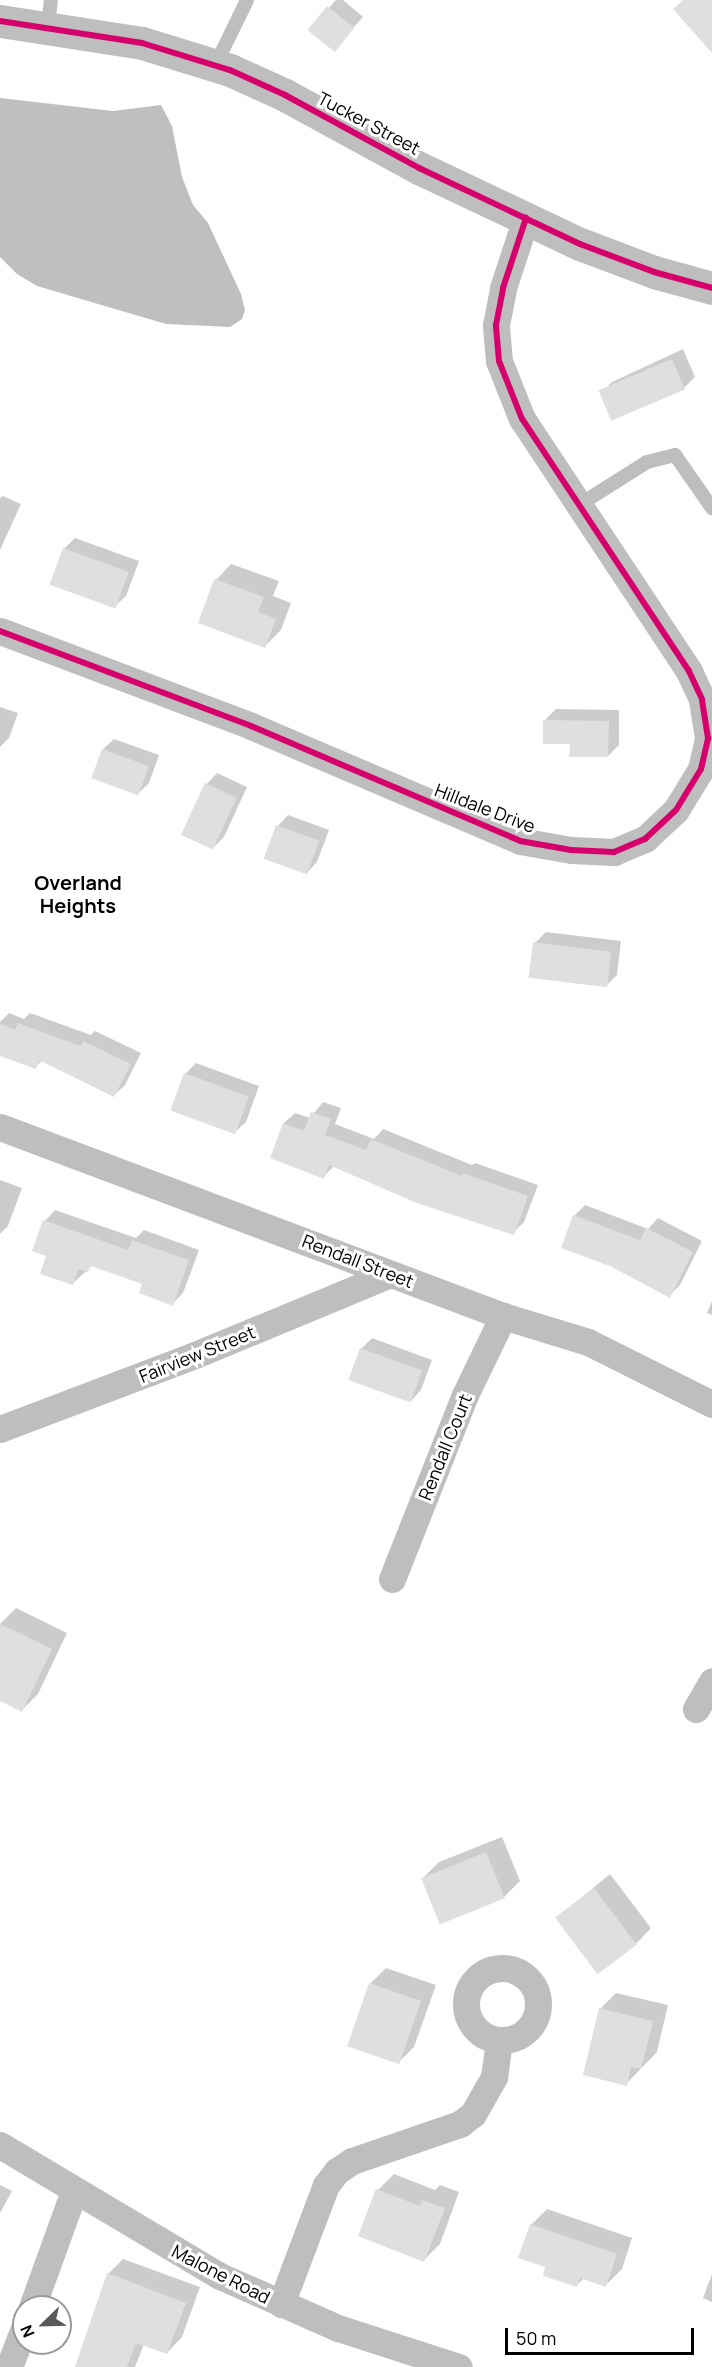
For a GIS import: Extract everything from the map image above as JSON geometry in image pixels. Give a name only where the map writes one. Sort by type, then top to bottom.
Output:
[{"type":"street","name":"Tucker Street","points":[[0,21],[50,13],[214,66],[285,95],[419,168],[526,218],[654,272],[712,288]]},
{"type":"street","name":"Hilldale Drive","points":[[0,632],[251,726],[520,841],[571,850],[614,852],[645,839],[676,810],[701,769],[708,738],[702,699],[689,671],[522,419],[499,361],[496,325],[501,297],[526,218]]},
{"type":"street","name":"Rendall Street","points":[[0,1128],[503,1316],[588,1342],[712,1404]]},
{"type":"street","name":"Fairview Street","points":[[0,1429],[195,1355],[391,1274]]},
{"type":"street","name":"Rendall Court","points":[[392,1579],[465,1395],[503,1316]]},
{"type":"street","points":[[696,1709],[712,1681]]},
{"type":"street","points":[[280,2304],[326,2185],[337,2171],[352,2162],[460,2124],[473,2114],[494,2077],[499,2040]]},
{"type":"street","name":"Malone Road","points":[[0,2145],[184,2257],[280,2304],[338,2328],[459,2367]]},
{"type":"street","points":[[36,2295],[74,2191]]},
{"type":"lane","points":[[214,66],[247,0]]},
{"type":"lane","points":[[579,505],[647,462],[675,455],[712,508]]},
{"type":"shaded area","points":[[0,98],[113,111],[161,105],[172,126],[182,177],[193,205],[208,223],[241,294],[245,310],[242,319],[230,327],[166,324],[37,286],[17,274],[0,257]]},
{"type":"building","points":[[683,0],[712,0],[712,53],[673,9]]},
{"type":"building","points":[[327,6],[354,28],[335,52],[307,30]]},
{"type":"building","points":[[672,359],[685,389],[611,421],[598,390]]},
{"type":"building","points":[[63,548],[129,572],[115,609],[50,585]]},
{"type":"building","points":[[214,579],[264,597],[258,612],[276,619],[265,648],[198,623]]},
{"type":"building","points":[[543,720],[609,721],[608,757],[569,757],[570,744],[543,744]]},
{"type":"building","points":[[102,749],[149,766],[138,795],[91,778]]},
{"type":"building","points":[[205,783],[237,798],[213,849],[181,835]]},
{"type":"building","points":[[276,825],[319,841],[307,875],[264,859]]},
{"type":"building","points":[[533,942],[611,952],[607,987],[529,978]]},
{"type":"building","points":[[18,1023],[80,1046],[83,1041],[131,1064],[114,1097],[39,1060],[36,1069],[0,1056],[0,1024],[15,1030]]},
{"type":"building","points":[[184,1073],[249,1097],[235,1134],[170,1111]]},
{"type":"building","points":[[311,1112],[331,1119],[325,1135],[366,1150],[371,1139],[462,1176],[463,1173],[528,1196],[514,1235],[417,1203],[329,1165],[324,1179],[270,1158],[283,1123],[304,1131]]},
{"type":"building","points":[[573,1215],[640,1240],[646,1228],[693,1252],[670,1298],[610,1266],[561,1248]]},
{"type":"building","points":[[43,1220],[128,1250],[132,1240],[189,1260],[173,1306],[139,1293],[142,1284],[91,1266],[88,1272],[78,1269],[73,1285],[40,1274],[46,1256],[32,1251]]},
{"type":"building","points":[[360,1348],[422,1371],[410,1403],[348,1380]]},
{"type":"building","points":[[0,1624],[52,1649],[22,1712],[0,1701]]},
{"type":"building","points":[[486,1852],[505,1898],[440,1925],[421,1878]]},
{"type":"building","points":[[594,1888],[637,1945],[598,1974],[555,1917]]},
{"type":"building","points":[[369,1983],[421,2001],[399,2064],[347,2046]]},
{"type":"building","points":[[599,2008],[653,2021],[641,2069],[631,2067],[627,2086],[583,2075]]},
{"type":"building","points":[[376,2189],[420,2206],[422,2200],[445,2208],[424,2262],[358,2236]]},
{"type":"building","points":[[530,2224],[617,2254],[606,2287],[580,2278],[577,2287],[543,2276],[545,2267],[518,2258]]},
{"type":"building","points":[[107,2273],[186,2303],[167,2354],[136,2343],[127,2367],[75,2367]]},
{"type":"cycle path","points":[[0,21],[142,43],[230,70],[285,95],[419,168],[580,244],[654,272],[712,288]]},
{"type":"cycle path","points":[[0,631],[251,726],[520,841],[571,850],[614,852],[645,839],[676,810],[701,769],[708,738],[702,699],[689,671],[522,419],[499,361],[496,325],[503,288],[526,218]]},
{"type":"district","name":"Overland Heights","points":[[78,894]]}]
